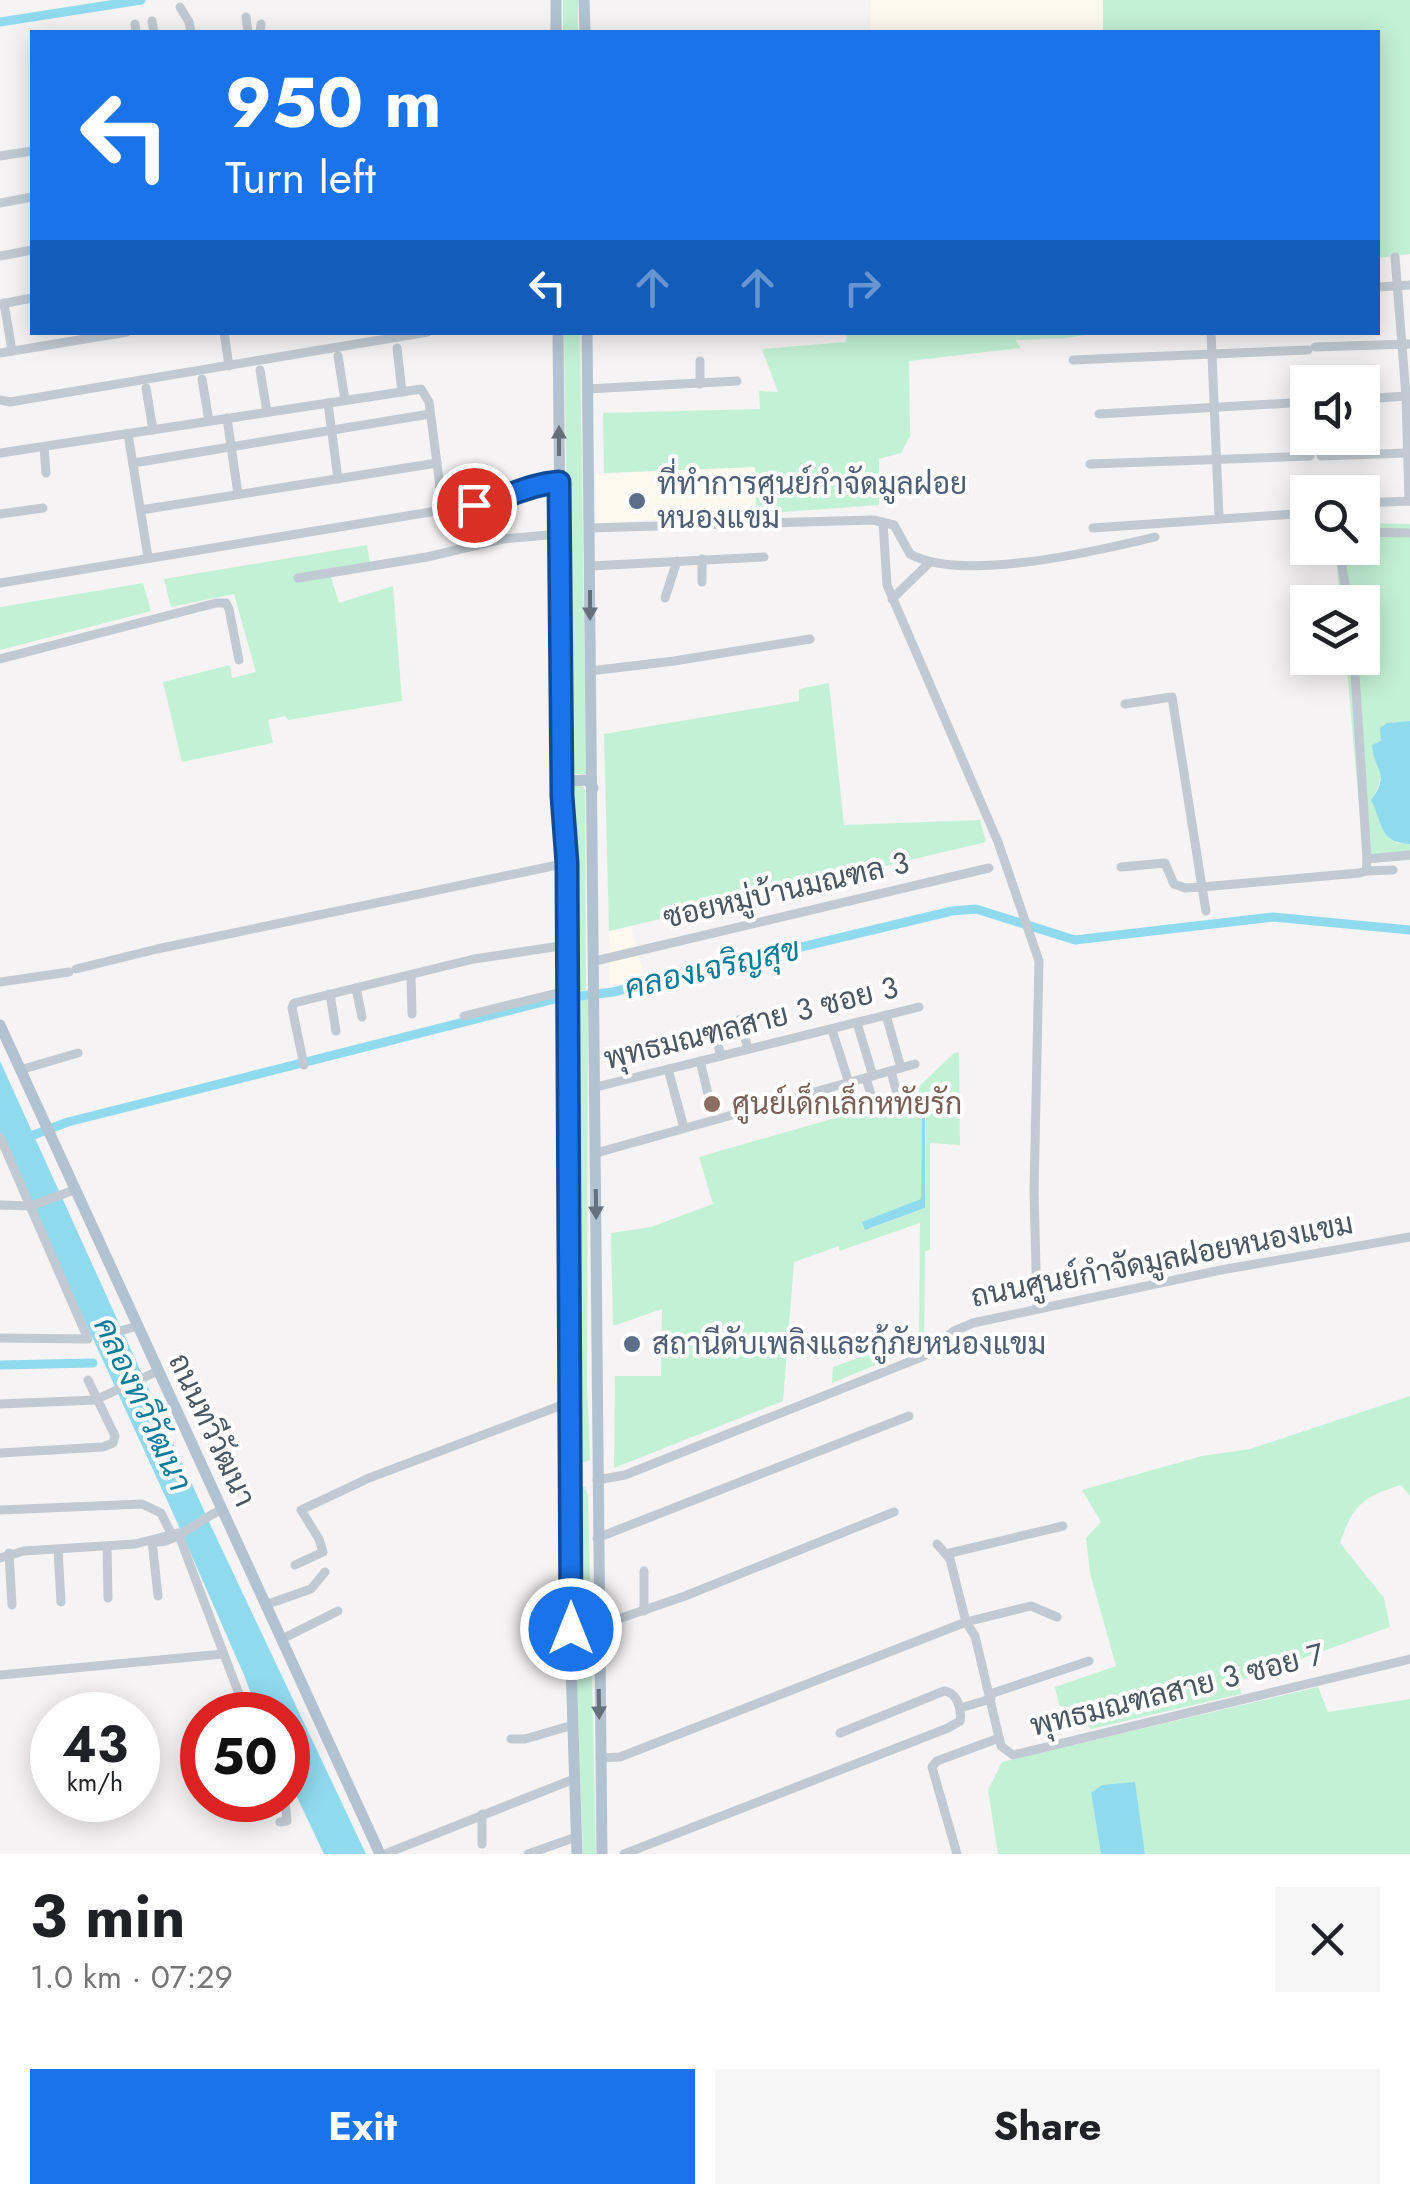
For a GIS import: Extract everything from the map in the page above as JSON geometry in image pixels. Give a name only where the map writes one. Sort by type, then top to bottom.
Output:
[{"type":"main road","points":[[556,0],[556,30]]},
{"type":"main road","points":[[584,0],[585,30]]},
{"type":"main road","points":[[558,335],[577,1854]]},
{"type":"main road","points":[[587,335],[602,1854]]},
{"type":"main road","points":[[562,789],[578,778],[588,780],[592,788]]},
{"type":"main road","name":"ถนนทวีวัฒนา","points":[[0,1025],[265,1606],[383,1854]]},
{"type":"main road","points":[[570,1482],[596,1480]]},
{"type":"street","points":[[180,7],[191,30]]},
{"type":"street","points":[[246,17],[248,30]]},
{"type":"street","points":[[0,156],[30,151]]},
{"type":"street","points":[[0,204],[30,197]]},
{"type":"street","points":[[0,256],[30,250]]},
{"type":"street","points":[[1380,502],[1409,501],[1408,396],[1396,257]]},
{"type":"street","points":[[1380,286],[1410,285]]},
{"type":"street","points":[[12,351],[2,303],[30,298]]},
{"type":"street","points":[[0,353],[108,335]]},
{"type":"street","points":[[224,335],[228,366]]},
{"type":"street","points":[[0,400],[4,403],[410,335]]},
{"type":"street","points":[[1211,335],[1219,517]]},
{"type":"street","points":[[1073,360],[1405,344]]},
{"type":"street","points":[[396,348],[402,392]]},
{"type":"street","points":[[338,356],[345,400]]},
{"type":"street","points":[[700,361],[700,384]]},
{"type":"street","points":[[260,370],[267,412]]},
{"type":"street","points":[[202,378],[209,421]]},
{"type":"street","points":[[587,389],[737,381]]},
{"type":"street","points":[[146,388],[153,430]]},
{"type":"street","points":[[0,453],[426,391],[443,510]]},
{"type":"street","points":[[1380,398],[1408,396]]},
{"type":"street","points":[[328,403],[338,480]]},
{"type":"street","points":[[1099,414],[1290,403]]},
{"type":"street","points":[[133,464],[430,414]]},
{"type":"street","points":[[228,418],[238,494]]},
{"type":"street","points":[[128,434],[148,558]]},
{"type":"street","points":[[44,447],[46,473]]},
{"type":"street","points":[[1090,464],[1408,453]]},
{"type":"street","points":[[141,510],[437,463]]},
{"type":"street","points":[[0,583],[497,501],[531,484],[559,482]]},
{"type":"street","points":[[0,514],[44,508]]},
{"type":"street","points":[[1093,528],[1290,514]]},
{"type":"street","points":[[884,522],[884,570],[892,598],[998,842],[1027,920],[1040,977],[1034,1192],[1037,1307]]},
{"type":"street","points":[[589,528],[884,522],[894,525],[910,554],[942,566],[1032,561],[1155,537]]},
{"type":"street","points":[[1380,532],[1410,533]]},
{"type":"street","points":[[298,578],[427,557],[503,539],[560,534]]},
{"type":"street","points":[[590,566],[764,557]]},
{"type":"street","points":[[702,559],[702,582]]},
{"type":"street","points":[[665,598],[677,561]]},
{"type":"street","points":[[892,598],[929,563]]},
{"type":"street","points":[[0,658],[216,603],[226,604],[229,609],[239,660]]},
{"type":"street","points":[[590,671],[810,640]]},
{"type":"street","points":[[1355,675],[1366,871]]},
{"type":"street","points":[[1124,704],[1172,697],[1206,911]]},
{"type":"street","points":[[1367,859],[1410,855]]},
{"type":"street","points":[[0,982],[72,970],[567,863]]},
{"type":"street","points":[[1121,868],[1165,863],[1179,887],[1393,870]]},
{"type":"street","name":"ซอยหมู่บ้านมณฑล 3","points":[[595,961],[989,868]]},
{"type":"street","points":[[304,1061],[292,1005],[505,953],[567,945]]},
{"type":"street","points":[[411,976],[412,1014]]},
{"type":"street","points":[[356,988],[362,1017]]},
{"type":"street","points":[[330,994],[336,1030]]},
{"type":"street","points":[[464,1016],[566,995]]},
{"type":"street","name":"พุทธมณฑลสาย 3 ซอย 3","points":[[596,1088],[919,1007]]},
{"type":"street","points":[[886,1016],[898,1098]]},
{"type":"street","points":[[740,1020],[748,1050]]},
{"type":"street","points":[[857,1024],[874,1105]]},
{"type":"street","points":[[713,1026],[721,1056]]},
{"type":"street","points":[[832,1030],[849,1083]]},
{"type":"street","points":[[20,1070],[78,1053]]},
{"type":"street","points":[[700,1062],[708,1094]]},
{"type":"street","points":[[596,1152],[915,1064]]},
{"type":"street","points":[[668,1070],[684,1128]]},
{"type":"street","points":[[0,1138],[88,1339],[0,1338]]},
{"type":"street","points":[[0,1205],[30,1206],[74,1190]]},
{"type":"street","name":"ถนนศูนย์กำจัดมูลฝอยหนองแขม","points":[[596,1480],[625,1476],[924,1356],[962,1326],[1265,1261],[1410,1236]]},
{"type":"street","points":[[120,1331],[137,1326]]},
{"type":"street","points":[[0,1404],[95,1400],[158,1371]]},
{"type":"street","points":[[0,1453],[111,1445],[115,1436],[88,1380]]},
{"type":"street","points":[[295,1565],[322,1552],[301,1510],[369,1478],[570,1402]]},
{"type":"street","points":[[597,1538],[909,1416]]},
{"type":"street","points":[[0,1510],[142,1504],[161,1514],[178,1532],[238,1692]]},
{"type":"street","points":[[12,1605],[4,1556],[152,1541],[221,1510]]},
{"type":"street","points":[[598,1626],[894,1512]]},
{"type":"street","points":[[936,1544],[946,1554],[1062,1526]]},
{"type":"street","points":[[152,1541],[158,1596]]},
{"type":"street","points":[[107,1547],[108,1598]]},
{"type":"street","points":[[58,1550],[61,1602]]},
{"type":"street","name":"พุทธมณฑลสาย 3 ซอย 7","points":[[946,1554],[966,1622],[975,1636],[1006,1752],[1024,1754],[1410,1658]]},
{"type":"street","points":[[644,1571],[644,1611]]},
{"type":"street","points":[[265,1606],[311,1589],[325,1572]]},
{"type":"street","points":[[600,1758],[620,1756],[966,1622],[1031,1606],[1057,1618]]},
{"type":"street","points":[[282,1639],[338,1611]]},
{"type":"street","points":[[0,1674],[223,1654]]},
{"type":"street","points":[[960,1708],[1089,1661]]},
{"type":"street","points":[[624,1854],[948,1728],[960,1720],[960,1708],[954,1695],[944,1690],[840,1733]]},
{"type":"street","points":[[511,1740],[573,1725]]},
{"type":"street","points":[[957,1854],[932,1767],[938,1760],[1000,1738]]},
{"type":"street","points":[[383,1854],[574,1779]]},
{"type":"street","points":[[482,1814],[482,1844]]},
{"type":"street","points":[[528,1854],[576,1837]]},
{"type":"shaded area","points":[[871,0],[1286,0],[1282,30],[870,30]]},
{"type":"shaded area","points":[[756,467],[756,514],[598,523],[596,474]]},
{"type":"shaded area","points":[[631,927],[645,979],[610,986],[609,932]]},
{"type":"green space","points":[[563,0],[578,0],[578,30],[563,30]]},
{"type":"green space","points":[[1103,0],[1410,0],[1410,254],[1380,258],[1380,30],[1103,30]]},
{"type":"green space","points":[[564,335],[580,335],[586,774],[571,774]]},
{"type":"green space","points":[[847,335],[1084,335],[1016,340],[1020,348],[909,361],[910,436],[901,453],[879,459],[879,505],[756,514],[755,467],[604,473],[603,413],[760,409],[759,391],[778,392],[762,349],[846,342]]},
{"type":"green space","points":[[1380,523],[1410,524],[1410,721],[1387,723],[1381,773],[1371,800],[1397,843],[1410,844],[1410,860],[1364,863],[1347,675],[1380,675],[1380,585],[1338,585],[1337,565],[1380,565]]},
{"type":"green space","points":[[367,545],[370,562],[331,577],[339,603],[393,586],[402,701],[268,720],[273,743],[182,762],[163,682],[230,665],[232,678],[256,672],[234,594],[171,607],[164,579]]},
{"type":"green space","points":[[143,583],[151,611],[0,650],[0,607]]},
{"type":"green space","points":[[829,683],[844,825],[980,820],[986,842],[609,931],[604,734],[799,701],[799,689]]},
{"type":"green space","points":[[580,782],[585,789],[586,990],[571,992],[571,789]]},
{"type":"green space","points":[[571,1000],[588,1000],[590,1460],[581,1463],[578,1461]]},
{"type":"green space","points":[[959,1052],[960,1145],[930,1143],[930,1250],[925,1251],[924,1345],[832,1383],[833,1367],[919,1336],[920,1223],[794,1262],[783,1401],[614,1468],[615,1376],[661,1376],[662,1309],[613,1326],[611,1233],[651,1227],[713,1204],[699,1157],[908,1097]],"holes":[[[902,1104],[926,1113],[925,1208],[869,1229],[921,1199],[922,1115],[893,1114],[890,1106]]]},
{"type":"green space","points":[[1410,1396],[1410,1496],[1401,1485],[1368,1498],[1350,1519],[1340,1543],[1384,1598],[1390,1627],[1239,1681],[1241,1694],[1091,1729],[1077,1714],[1059,1705],[1055,1687],[1116,1666],[1090,1573],[1086,1538],[1101,1522],[1082,1490],[1202,1456],[1250,1449]]},
{"type":"green space","points":[[581,1487],[585,1487],[588,1495],[596,1854],[583,1854],[576,1663]]},
{"type":"green space","points":[[1318,1687],[1328,1712],[1410,1699],[1410,1854],[1145,1854],[1134,1782],[1091,1793],[1101,1854],[998,1854],[988,1790],[1002,1762]]},
{"type":"water","points":[[1410,721],[1410,844],[1387,835],[1371,800],[1381,778],[1372,745],[1381,741],[1380,728],[1387,723]]},
{"type":"water","name":"คลองทวีวัฒนา","points":[[0,1061],[289,1692],[250,1692],[0,1136]]},
{"type":"water","points":[[889,1106],[925,1108],[925,1208],[865,1230],[862,1222],[921,1199],[922,1116],[893,1114]]},
{"type":"water","points":[[310,1735],[366,1854],[324,1854],[309,1822]]},
{"type":"water","points":[[1135,1782],[1145,1854],[1101,1854],[1091,1793],[1102,1785]]},
{"type":"waterway","points":[[0,22],[141,0]]},
{"type":"waterway","name":"คลองเจริญสุข","points":[[28,1137],[68,1122],[555,999],[613,992],[952,911],[976,909],[1075,940],[1273,917],[1410,930]]},
{"type":"waterway","name":"คลองทวีวัฒนา","points":[[0,1365],[93,1363]]},
{"type":"place","name":"ที่ทำการศูนย์กำจัดมูลฝอย หนองแขม","points":[[637,501]]},
{"type":"place","name":"ศูนย์เด็กเล็กหทัยรัก","points":[[712,1104]]},
{"type":"place","name":"สถานีดับเพลิงและกู้ภัยหนองแขม","points":[[632,1344]]},
{"type":"route","points":[[474,505],[509,497],[531,484],[559,482],[562,796],[567,863],[571,1629]]}]
